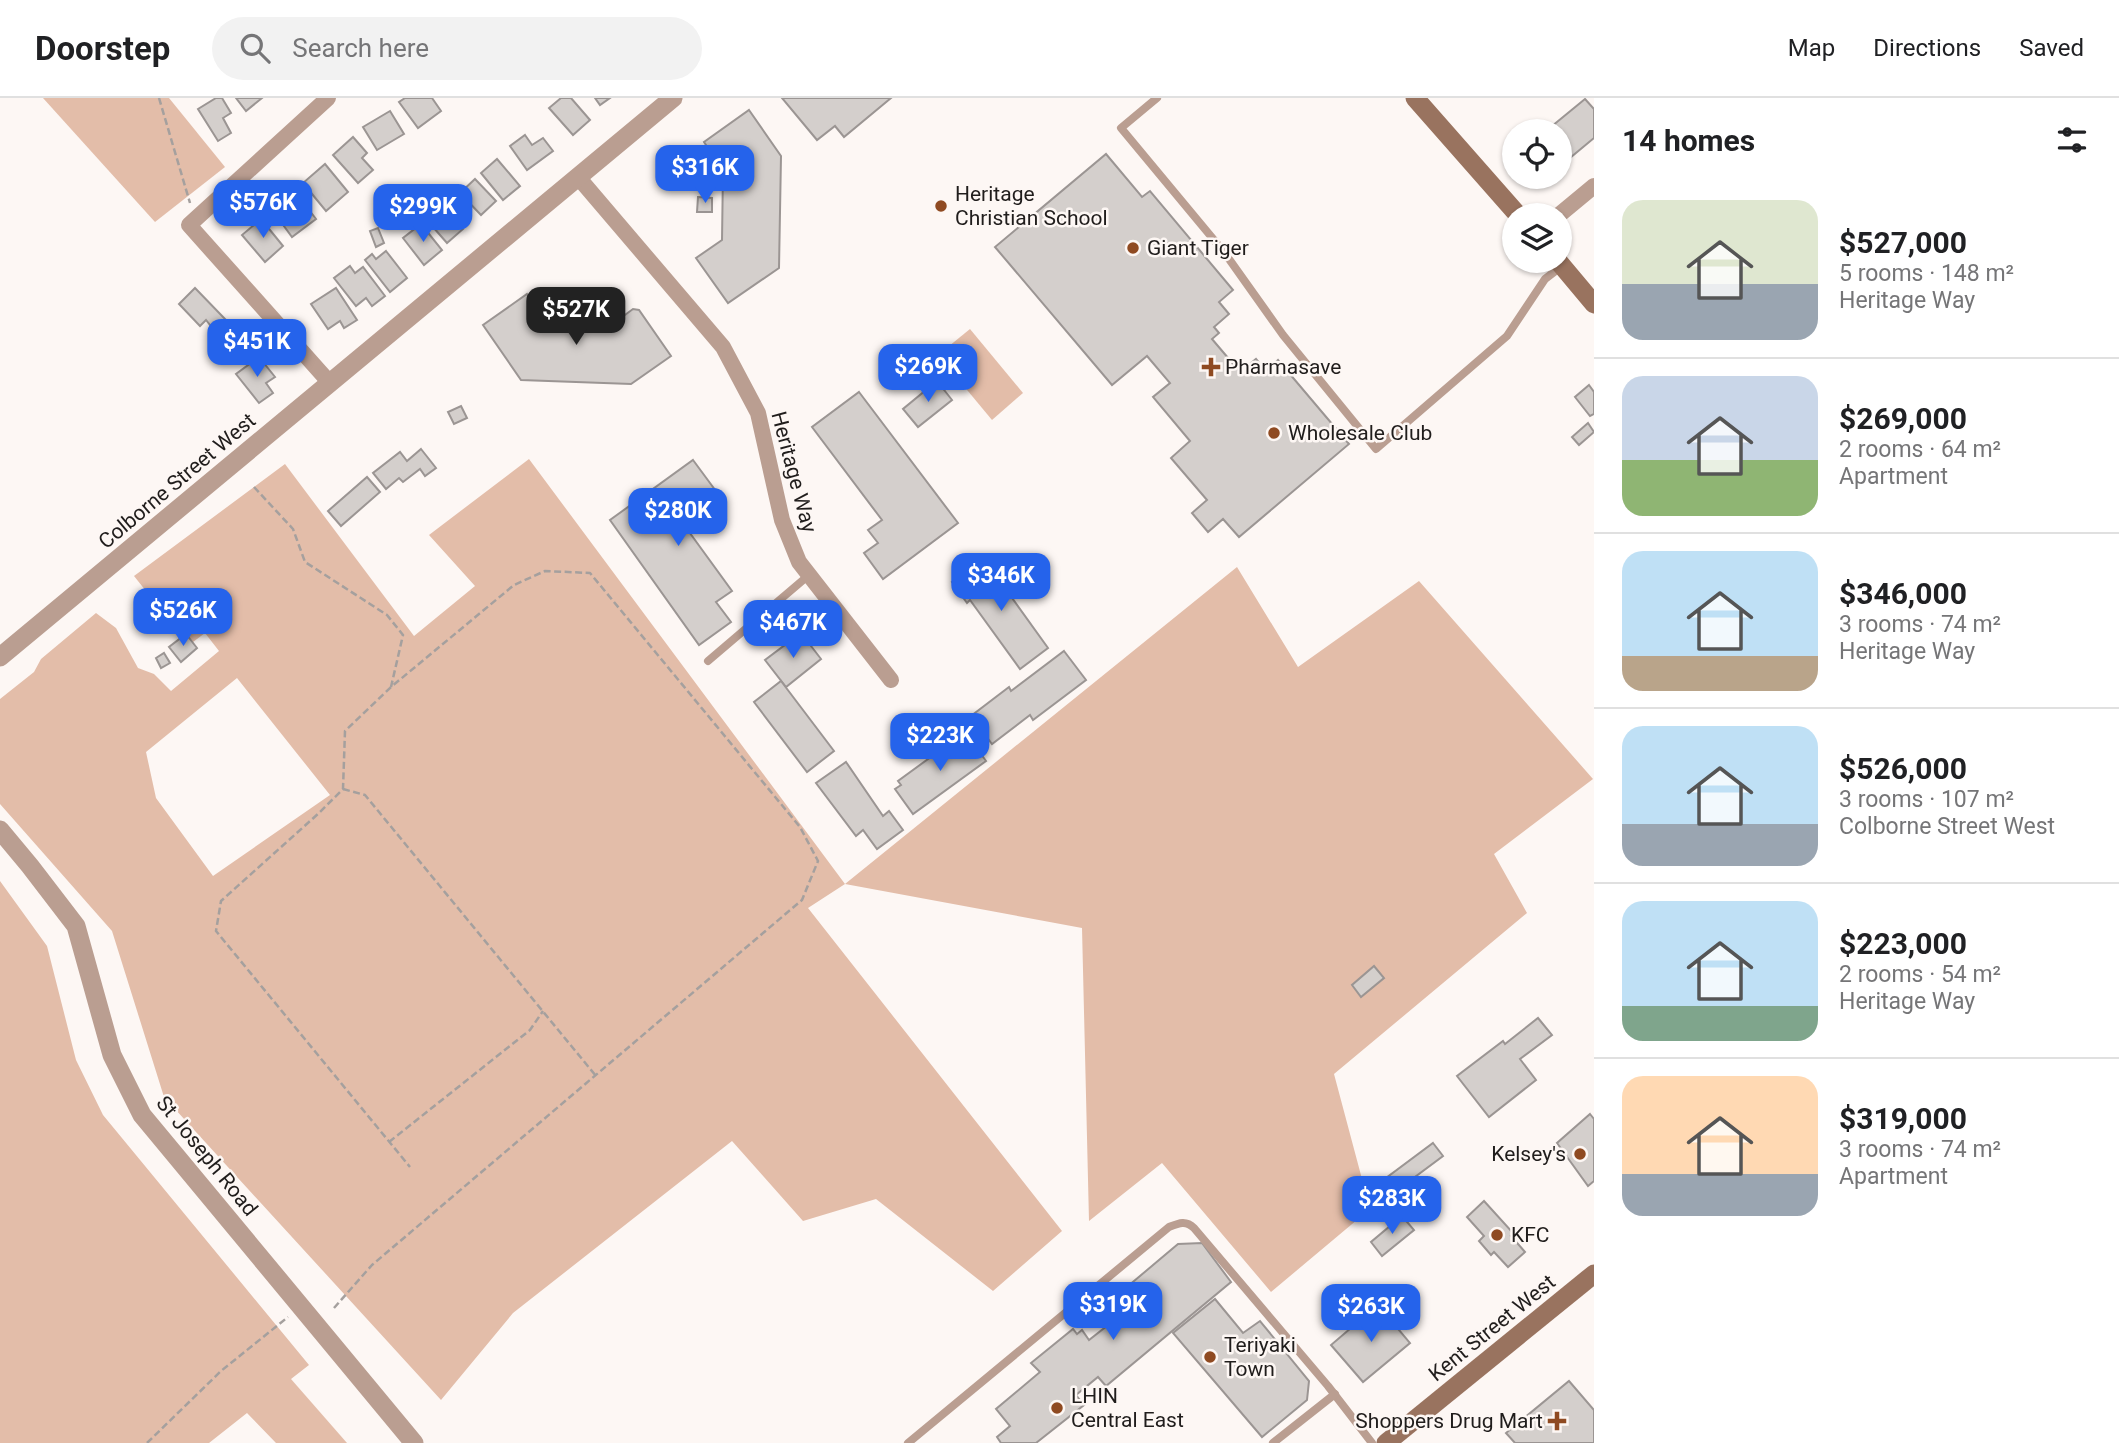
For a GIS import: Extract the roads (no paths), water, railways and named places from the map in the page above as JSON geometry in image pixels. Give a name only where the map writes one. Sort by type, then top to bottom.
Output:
[{"type":"main road","points":[[1415,98],[1507,203]]},
{"type":"main road","points":[[1568,273],[1594,304]]},
{"type":"main road","name":"Kent Street West","points":[[1386,1443],[1594,1274]]},
{"type":"street","points":[[328,98],[192,222],[330,383]]},
{"type":"street","name":"Colborne Street West","points":[[0,657],[673,98]]},
{"type":"street","name":"Heritage Way","points":[[578,177],[723,347],[758,413],[782,520],[799,562],[891,680]]},
{"type":"street","points":[[1572,204],[1594,186]]},
{"type":"street","name":"St Joseph Road","points":[[0,830],[76,926],[112,1055],[142,1115],[414,1443]]},
{"type":"lane","points":[[1157,98],[1121,128],[1224,252],[1283,335],[1376,449],[1507,336],[1551,273]]},
{"type":"lane","points":[[708,661],[809,575]]},
{"type":"lane","points":[[908,1443],[1177,1223],[1187,1223],[1194,1228],[1335,1394],[1372,1443]]},
{"type":"lane","points":[[1273,1443],[1335,1394]]},
{"type":"place","name":"Heritage Christian School","points":[[941,206]]},
{"type":"place","name":"Giant Tiger","points":[[1133,248]]},
{"type":"place","name":"Pharmasave","points":[[1211,367]]},
{"type":"place","name":"Wholesale Club","points":[[1274,433]]},
{"type":"place","name":"Kelsey's","points":[[1580,1154]]},
{"type":"place","name":"KFC","points":[[1497,1235]]},
{"type":"place","name":"Teriyaki Town","points":[[1210,1357]]},
{"type":"place","name":"LHIN Central East","points":[[1057,1408]]},
{"type":"place","name":"Shoppers Drug Mart","points":[[1557,1421]]}]
